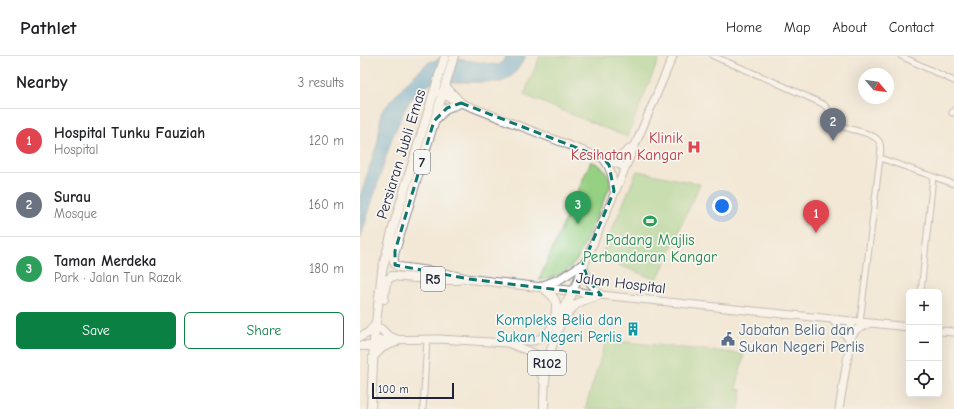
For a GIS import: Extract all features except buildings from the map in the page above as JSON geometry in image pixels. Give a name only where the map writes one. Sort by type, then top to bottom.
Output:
[{"type":"main road","name":"7","points":[[440,89],[445,56]]},
{"type":"main road","name":"7","points":[[440,89],[454,56]]},
{"type":"main road","points":[[558,320],[573,291],[614,190],[673,56]]},
{"type":"main road","points":[[440,89],[461,103],[625,167]]},
{"type":"main road","name":"Persiaran Jubli Emas","points":[[381,279],[384,263],[434,121],[440,89]]},
{"type":"main road","name":"Persiaran Jubli Emas","points":[[395,251],[397,229],[440,89]]},
{"type":"main road","points":[[434,121],[447,108],[461,103]]},
{"type":"main road","points":[[603,158],[620,156],[630,149],[636,141]]},
{"type":"main road","points":[[603,158],[609,165],[614,190]]},
{"type":"main road","name":"R5","points":[[395,251],[394,261],[399,267]]},
{"type":"main road","points":[[384,263],[394,274]]},
{"type":"main road","points":[[542,287],[560,279],[583,264]]},
{"type":"main road","points":[[360,346],[376,342],[427,339],[507,343],[512,341],[534,341],[548,332],[574,305],[588,298],[601,295],[590,283],[583,264]]},
{"type":"main road","points":[[360,338],[379,325],[386,283],[399,267]]},
{"type":"main road","name":"Jalan Hospital","points":[[399,267],[443,273],[469,279],[601,295],[860,322]]},
{"type":"main road","points":[[381,279],[394,274]]},
{"type":"main road","name":"R5","points":[[394,274],[440,280],[469,279]]},
{"type":"main road","name":"7","points":[[371,409],[373,357],[379,325],[381,279]]},
{"type":"main road","points":[[542,287],[553,295],[556,302],[558,320]]},
{"type":"main road","points":[[832,319],[849,339]]},
{"type":"main road","name":"R102","points":[[544,409],[544,387],[550,352],[558,320]]},
{"type":"main road","points":[[839,409],[851,321]]},
{"type":"main road","name":"R5","points":[[860,322],[906,327]]},
{"type":"main road","points":[[849,339],[857,329],[870,323]]},
{"type":"main road","points":[[379,325],[388,336],[398,340]]},
{"type":"main road","points":[[942,331],[954,332]]},
{"type":"main road","points":[[360,338],[376,342]]},
{"type":"main road","points":[[373,357],[383,347],[398,340]]},
{"type":"main road","points":[[507,343],[530,350],[538,357],[544,387]]},
{"type":"street","points":[[713,56],[823,104],[829,110],[834,121],[839,125],[872,136],[878,140],[880,144],[880,158],[860,322]]},
{"type":"street","points":[[901,56],[954,81]]},
{"type":"street","points":[[880,158],[954,184]]},
{"type":"street","points":[[921,289],[933,177]]},
{"type":"street","points":[[423,409],[427,339]]},
{"type":"highlighted area","points":[[461,103],[603,158],[609,165],[614,191],[583,264],[588,280],[601,295],[469,279],[395,265],[395,251],[434,121],[447,108]]},
{"type":"green space","points":[[540,56],[660,56],[627,137],[524,95]]},
{"type":"green space","points":[[591,161],[599,165],[608,174],[610,187],[577,260],[565,272],[550,278],[539,280]]},
{"type":"green space","name":"Padang Majlis Perbandaran Kangar","points":[[637,171],[700,184],[657,280],[600,258]]},
{"type":"green space","points":[[606,340],[744,354],[736,389],[742,390],[739,409],[585,409]]},
{"type":"water","points":[[506,56],[526,56],[516,72],[506,80],[501,82],[434,82],[425,87],[410,100],[392,138],[360,240],[360,197],[378,141],[381,113],[383,110],[408,81],[429,62],[444,58],[498,65],[501,64]]},
{"type":"place","name":"Surau","points":[[833,141]]},
{"type":"place","name":"Klinik Kesihatan Kangar","points":[[694,147]]},
{"type":"place","name":"Padang Majlis Perbandaran Kangar","points":[[650,221]]},
{"type":"place","name":"Taman Merdeka","points":[[578,224]]},
{"type":"place","name":"Hospital Tunku Fauziah","points":[[816,233]]},
{"type":"place","name":"Kompleks Belia dan Sukan Negeri Perlis","points":[[633,329]]},
{"type":"place","name":"Jabatan Belia dan Sukan Negeri Perlis","points":[[728,339]]}]
